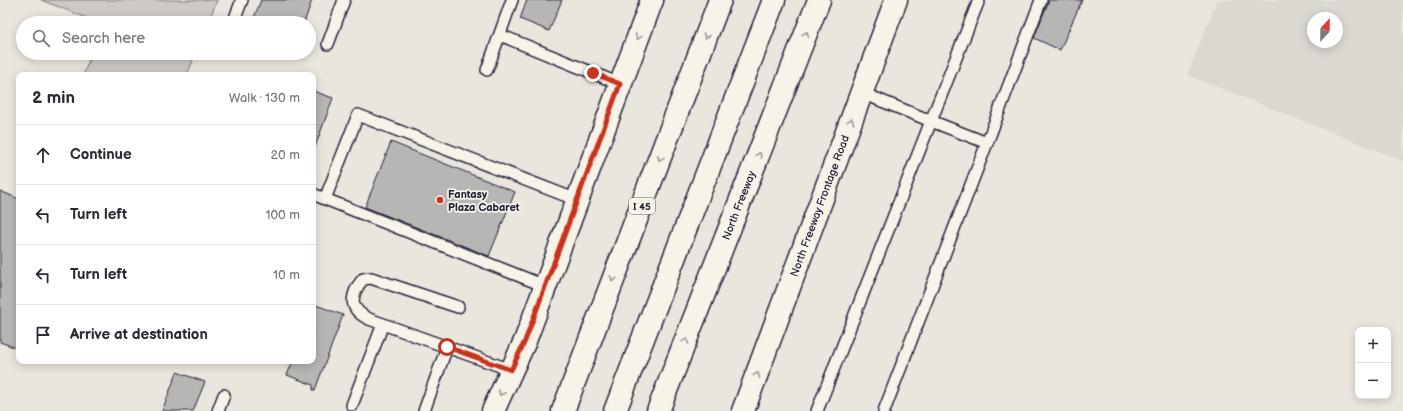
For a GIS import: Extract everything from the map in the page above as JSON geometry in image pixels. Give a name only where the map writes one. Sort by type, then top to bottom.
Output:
[{"type":"main road","points":[[493,411],[525,341],[652,0]]},
{"type":"main road","name":"I 45","points":[[563,411],[720,0]]},
{"type":"main road","points":[[616,411],[774,0]]},
{"type":"main road","name":"North Freeway","points":[[658,411],[819,0]]},
{"type":"main road","name":"North Freeway Frontage Road","points":[[743,411],[896,0]]},
{"type":"lane","points":[[236,16],[242,0]]},
{"type":"lane","points":[[328,44],[344,0]]},
{"type":"lane","points":[[487,70],[512,0]]},
{"type":"lane","points":[[817,411],[979,0]]},
{"type":"lane","points":[[884,411],[1041,0]]},
{"type":"lane","points":[[500,35],[620,84]]},
{"type":"lane","points":[[862,93],[987,143]]},
{"type":"lane","points":[[325,199],[358,115],[577,200]]},
{"type":"lane","points":[[316,195],[545,286]]},
{"type":"lane","points":[[458,307],[372,278],[363,279],[357,288],[353,299],[355,308],[360,314],[383,324],[511,370]]},
{"type":"lane","points":[[352,405],[383,324]]},
{"type":"lane","points":[[424,411],[447,347]]},
{"type":"lane","points":[[218,411],[224,395]]},
{"type":"shaded area","points":[[41,0],[217,0],[211,16],[82,16]]},
{"type":"shaded area","points":[[1217,0],[1403,0],[1403,161],[1187,75]]},
{"type":"shaded area","points":[[89,60],[193,60],[188,72],[84,72]]},
{"type":"building","points":[[261,0],[312,0],[306,16],[255,16]]},
{"type":"building","points":[[527,0],[562,0],[549,31],[520,19]]},
{"type":"building","points":[[1049,0],[1082,0],[1060,50],[1034,38]]},
{"type":"building","points":[[316,92],[333,98],[316,144]]},
{"type":"building","name":"Fantasy Plaza Cabaret","points":[[391,142],[515,192],[489,256],[365,207]]},
{"type":"building","points":[[0,191],[16,198],[16,348],[0,342]]},
{"type":"building","points":[[316,305],[343,315],[315,390],[313,390],[313,385],[287,375],[292,364],[316,364]]},
{"type":"building","points":[[177,372],[205,382],[193,411],[162,411]]},
{"type":"place","name":"Fantasy Plaza Cabaret","points":[[440,200]]},
{"type":"route","points":[[447,347],[511,370],[525,341],[620,84],[593,73]]}]
